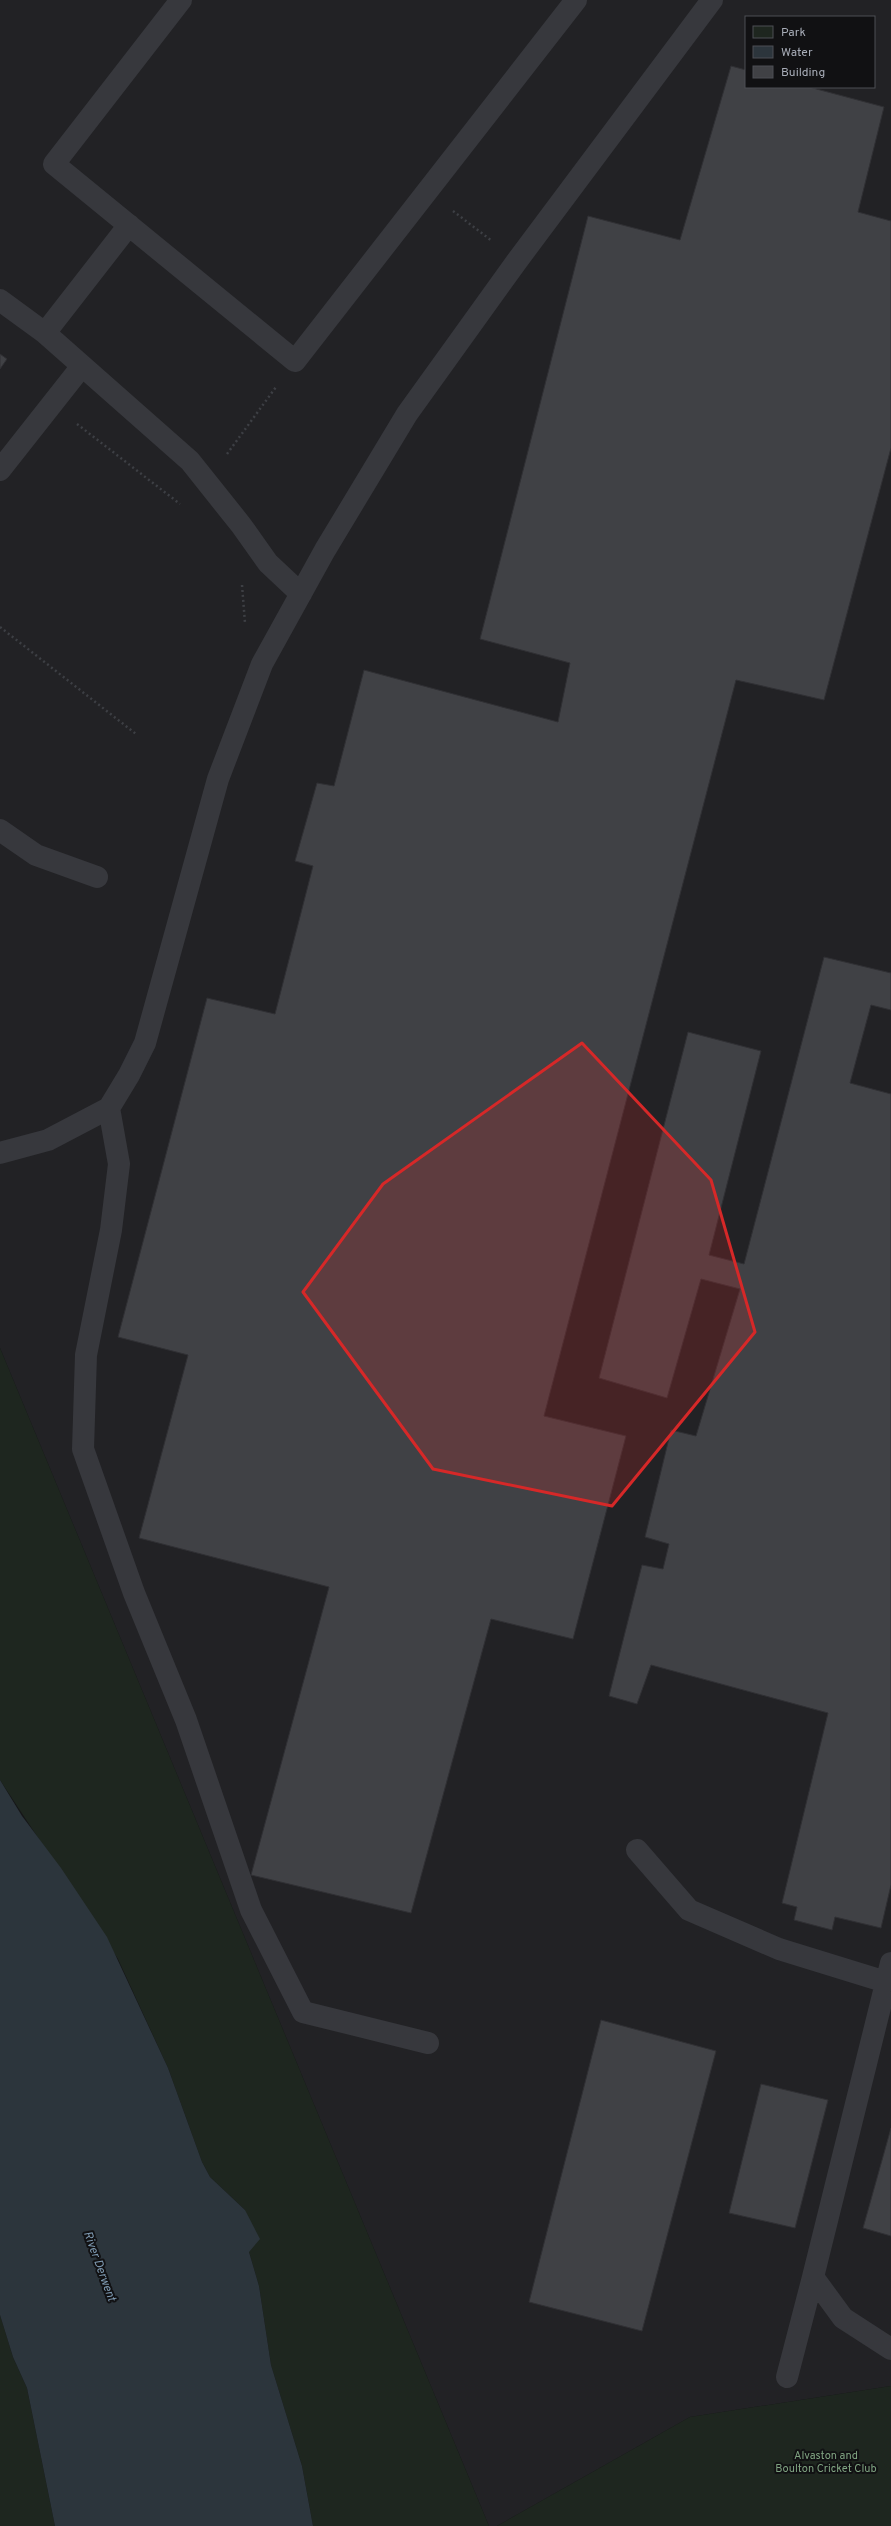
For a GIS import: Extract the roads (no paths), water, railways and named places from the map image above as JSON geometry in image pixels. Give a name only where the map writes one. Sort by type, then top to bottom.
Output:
[{"type":"lane","points":[[181,0],[54,164],[295,361],[576,0]]},
{"type":"lane","points":[[0,1153],[48,1140],[109,1108],[129,1075],[145,1043],[218,779],[262,664],[301,594],[407,414],[517,261],[712,0]]},
{"type":"lane","points":[[45,334],[129,225]]},
{"type":"lane","points":[[0,300],[45,334],[190,461],[268,563],[301,594]]},
{"type":"lane","points":[[0,470],[53,405],[82,366]]},
{"type":"lane","points":[[0,830],[36,855],[97,877]]},
{"type":"lane","points":[[109,1108],[119,1164],[112,1230],[86,1355],[83,1449],[134,1593],[186,1720],[250,1910],[303,2012],[428,2043]]},
{"type":"lane","points":[[637,1850],[689,1910],[779,1949],[889,1973],[787,2377]]},
{"type":"lane","points":[[813,2277],[843,2318],[891,2348]]},
{"type":"water","name":"River Derwent","points":[[0,1780],[22,1816],[61,1868],[107,1937],[168,2068],[202,2162],[210,2177],[245,2210],[260,2239],[249,2252],[259,2286],[271,2365],[302,2466],[313,2526],[55,2526],[27,2388],[13,2357],[0,2315]]},
{"type":"park label","name":"Alvaston and Boulton Cricket Club","points":[[826,2461]]}]
